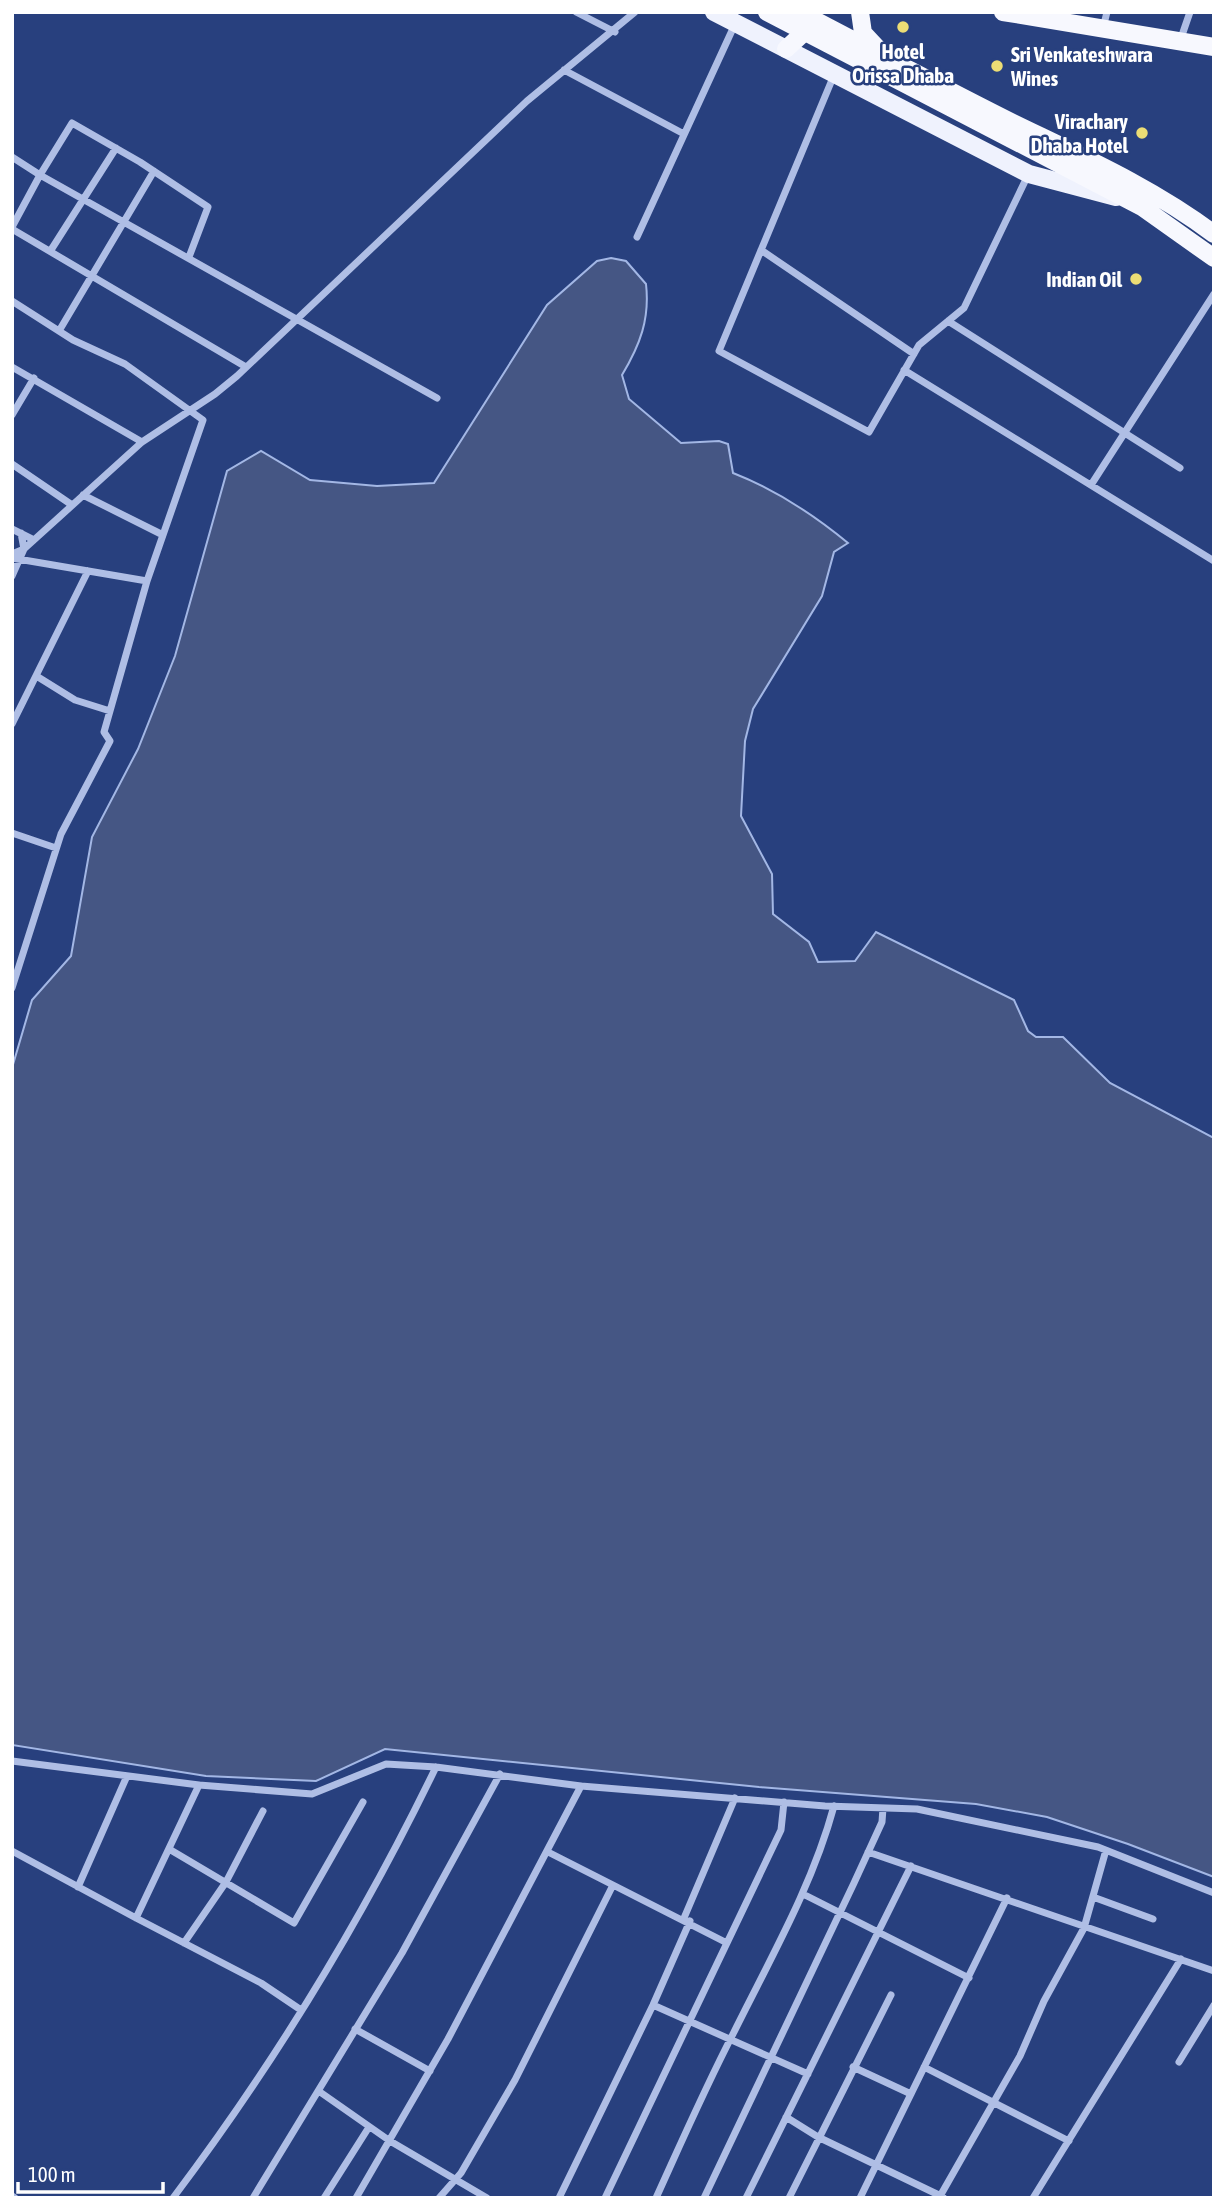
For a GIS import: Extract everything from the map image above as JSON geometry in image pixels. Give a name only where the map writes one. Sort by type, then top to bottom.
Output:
[{"type":"highway","points":[[767,12],[809,18],[1111,169],[1186,213],[1214,234]]},
{"type":"highway","points":[[860,12],[863,33],[899,64]]},
{"type":"highway","points":[[1003,12],[1105,21],[1214,47]]},
{"type":"highway","points":[[786,49],[809,18]]},
{"type":"highway","points":[[809,18],[1142,207],[1214,258]]},
{"type":"main road","points":[[714,12],[1029,174],[1142,207]]},
{"type":"street","points":[[576,12],[615,32]]},
{"type":"street","points":[[12,556],[24,549],[142,443],[215,394],[246,367],[490,136],[565,70],[615,32],[635,12]]},
{"type":"street","points":[[1180,41],[1190,12]]},
{"type":"street","points":[[636,237],[735,23]]},
{"type":"street","points":[[565,70],[684,134]]},
{"type":"street","points":[[834,74],[719,351],[869,432],[919,345],[964,308],[1029,174]]},
{"type":"street","points":[[189,257],[208,207],[154,171],[72,123],[12,228],[246,367]]},
{"type":"street","points":[[51,250],[116,148]]},
{"type":"street","points":[[12,158],[437,398]]},
{"type":"street","points":[[59,331],[154,171]]},
{"type":"street","points":[[761,250],[914,354]]},
{"type":"street","points":[[1091,485],[1214,294]]},
{"type":"street","points":[[12,301],[59,331],[125,364],[203,420],[147,581],[104,732],[110,741],[56,848],[12,988]]},
{"type":"street","points":[[948,321],[1180,468]]},
{"type":"street","points":[[12,367],[142,443]]},
{"type":"street","points":[[904,370],[1214,561]]},
{"type":"street","points":[[12,415],[34,378]]},
{"type":"street","points":[[12,464],[72,505]]},
{"type":"street","points":[[83,495],[163,535]]},
{"type":"street","points":[[12,530],[34,540]]},
{"type":"street","points":[[12,576],[24,549],[21,533]]},
{"type":"street","points":[[12,556],[147,581]]},
{"type":"street","points":[[12,724],[38,677],[88,571]]},
{"type":"street","points":[[38,677],[75,700],[110,711]]},
{"type":"street","points":[[12,833],[56,848]]},
{"type":"street","points":[[12,1761],[199,1785],[312,1794],[386,1764],[500,1774],[581,1786],[834,1806],[917,1809],[1106,1850],[1214,1893]]},
{"type":"street","points":[[173,2198],[213,2144],[301,2010],[406,1828],[436,1767]]},
{"type":"street","points":[[253,2198],[283,2144],[320,2092],[455,1860],[500,1774]]},
{"type":"street","points":[[78,1887],[127,1776]]},
{"type":"street","points":[[136,1919],[199,1785]]},
{"type":"street","points":[[356,2198],[430,2071],[581,1786]]},
{"type":"street","points":[[559,2198],[653,2005],[735,1798]]},
{"type":"street","points":[[169,1849],[294,1923],[363,1802]]},
{"type":"street","points":[[605,2198],[781,1830],[784,1802]]},
{"type":"street","points":[[656,2198],[731,2037],[803,1894],[825,1839],[834,1806]]},
{"type":"street","points":[[704,2198],[882,1822],[883,1808]]},
{"type":"street","points":[[184,1943],[226,1882],[262,1811]]},
{"type":"street","points":[[786,2117],[818,2137],[941,2197],[992,2100],[1020,2056],[1044,2001],[1084,1928],[1106,1850]]},
{"type":"street","points":[[12,1851],[261,1983],[301,2010]]},
{"type":"street","points":[[548,1852],[687,1920],[727,1943]]},
{"type":"street","points":[[868,1852],[1214,1971]]},
{"type":"street","points":[[746,2198],[911,1866]]},
{"type":"street","points":[[439,2198],[455,2178],[515,2080],[613,1885]]},
{"type":"street","points":[[803,1894],[969,1978]]},
{"type":"street","points":[[1093,1897],[1153,1919]]},
{"type":"street","points":[[860,2198],[1007,1899]]},
{"type":"street","points":[[1033,2198],[1181,1959]]},
{"type":"street","points":[[789,2198],[891,1995]]},
{"type":"street","points":[[653,2005],[731,2037],[808,2074]]},
{"type":"street","points":[[1179,2062],[1214,2005]]},
{"type":"street","points":[[355,2029],[430,2071]]},
{"type":"street","points":[[853,2067],[911,2094]]},
{"type":"street","points":[[924,2067],[1069,2141]]},
{"type":"street","points":[[320,2092],[390,2141],[486,2198]]},
{"type":"street","points":[[324,2198],[369,2127]]},
{"type":"water","points":[[611,258],[626,261],[646,284],[645,320],[634,353],[622,375],[629,399],[681,443],[719,441],[728,444],[733,473],[793,504],[848,543],[834,552],[822,596],[753,709],[745,741],[741,816],[772,874],[773,914],[809,942],[818,962],[855,961],[876,932],[1014,1000],[1028,1031],[1036,1037],[1063,1037],[1110,1083],[1214,1138],[1214,1877],[1047,1817],[976,1804],[759,1787],[385,1749],[316,1781],[206,1776],[12,1745],[12,1068],[32,1000],[71,956],[92,837],[138,749],[175,656],[227,471],[261,451],[310,480],[377,486],[434,483],[547,305],[597,261]]},
{"type":"place","name":"Hotel Orissa Dhaba","points":[[903,27]]},
{"type":"place","name":"Sri Venkateshwara Wines","points":[[997,66]]},
{"type":"place","name":"Virachary Dhaba Hotel","points":[[1142,133]]},
{"type":"place","name":"Indian Oil","points":[[1136,279]]}]
